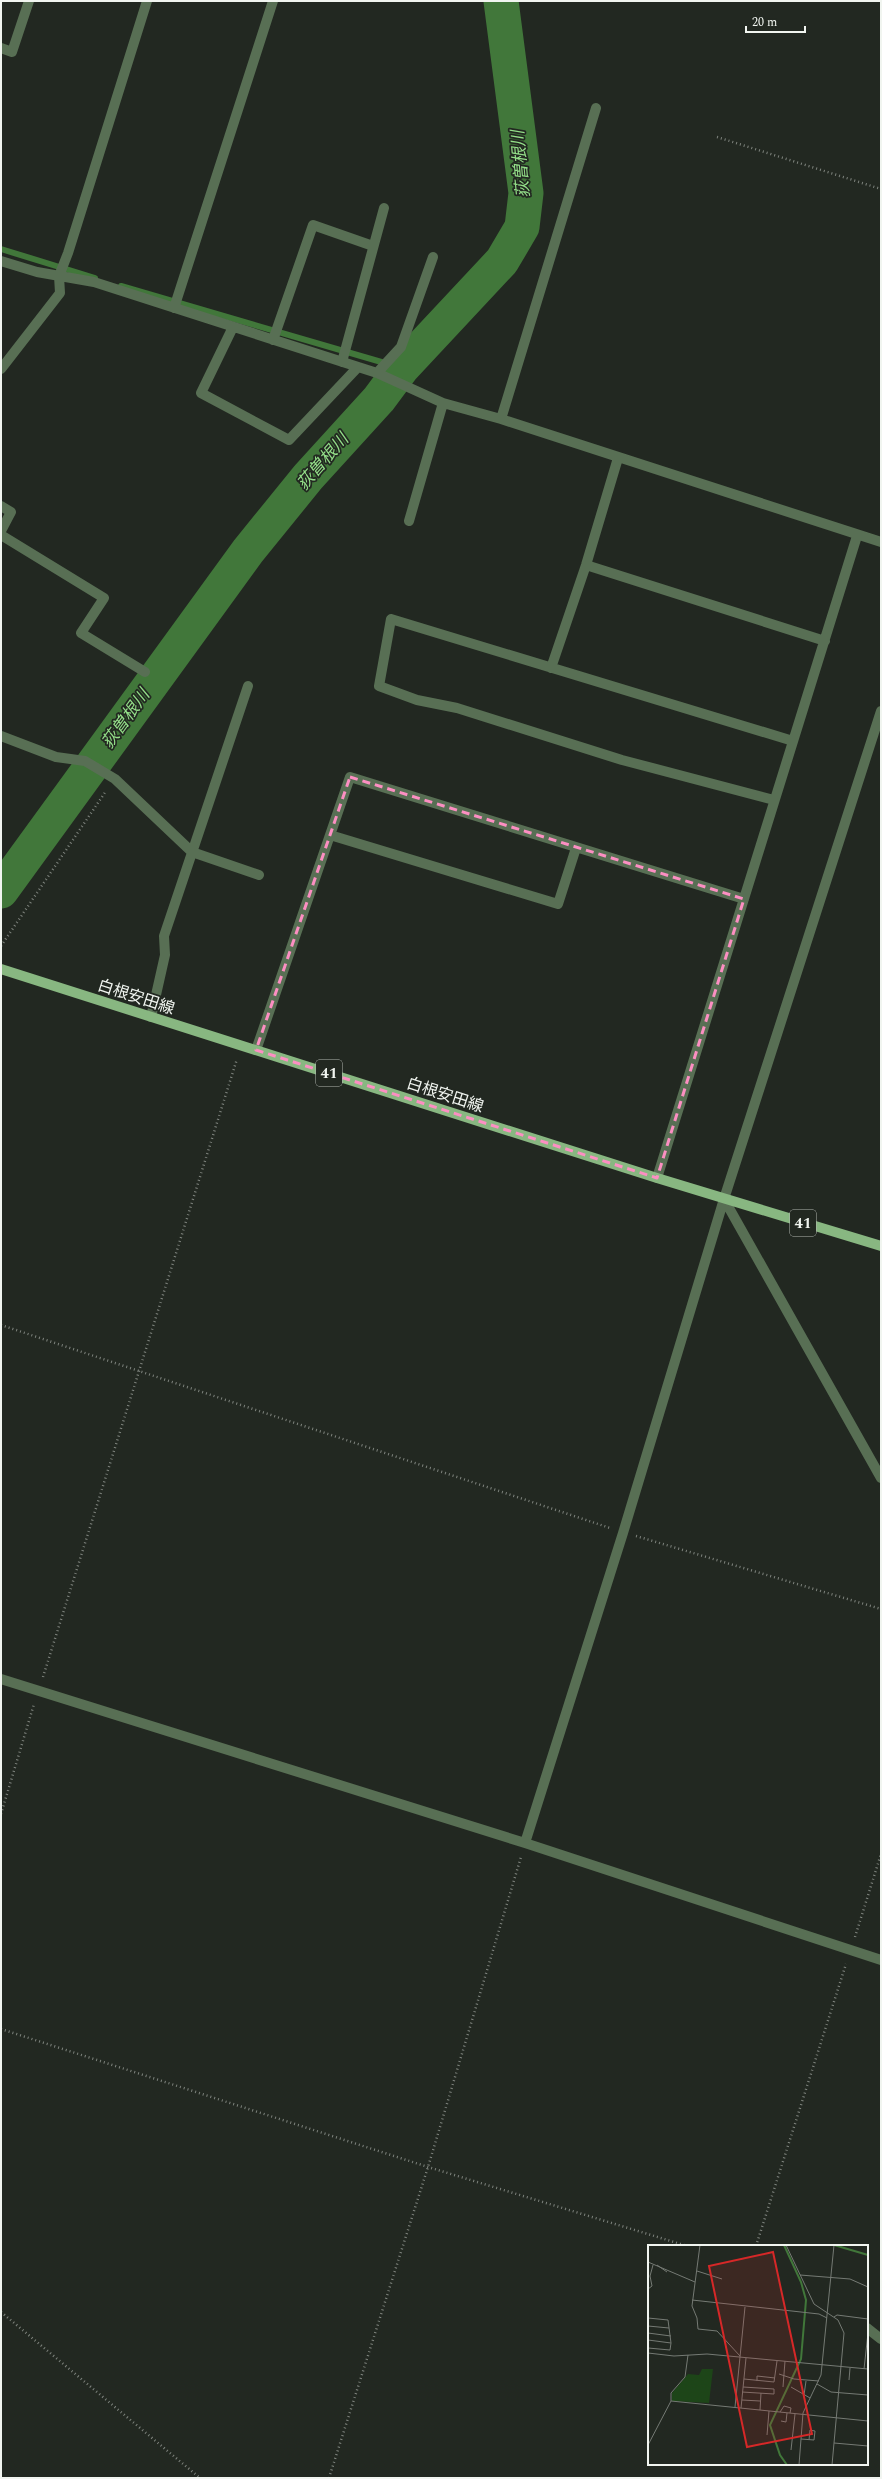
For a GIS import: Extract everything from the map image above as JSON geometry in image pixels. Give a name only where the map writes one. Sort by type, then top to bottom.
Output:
[{"type":"main road","name":"白根安田線","points":[[1,969],[657,1178],[881,1246]]},
{"type":"street","points":[[1,48],[12,52],[29,1]]},
{"type":"street","points":[[1,369],[60,294],[59,276],[68,253],[147,1]]},
{"type":"street","points":[[174,308],[273,1]]},
{"type":"street","points":[[501,419],[596,108]]},
{"type":"street","points":[[342,362],[384,208]]},
{"type":"street","points":[[273,340],[313,225],[373,246]]},
{"type":"street","points":[[377,373],[401,347],[434,257]]},
{"type":"street","points":[[1,261],[37,272],[94,282],[377,373],[443,402],[501,419],[857,536],[881,542]]},
{"type":"street","points":[[233,327],[201,393],[289,440],[358,367]]},
{"type":"street","points":[[409,521],[443,402]]},
{"type":"street","points":[[551,668],[586,565],[618,458]]},
{"type":"street","points":[[1,506],[11,512],[1,531]]},
{"type":"street","points":[[1,535],[104,598],[81,633],[144,672]]},
{"type":"street","points":[[657,1178],[857,536]]},
{"type":"street","points":[[586,565],[825,640]]},
{"type":"street","points":[[774,800],[622,760],[457,708],[417,700],[379,686],[391,619],[793,741]]},
{"type":"street","points":[[151,1017],[164,955],[164,936],[248,686]]},
{"type":"street","points":[[525,1843],[623,1533],[724,1199],[881,711]]},
{"type":"street","points":[[1,736],[56,757],[85,761],[111,776],[192,852],[259,875]]},
{"type":"street","points":[[256,1050],[350,777],[744,899]]},
{"type":"street","points":[[330,835],[558,904],[576,848]]},
{"type":"street","points":[[724,1199],[881,1478]]},
{"type":"street","points":[[1,1679],[525,1843],[881,1960]]},
{"type":"street","points":[[868,2329],[881,2339]]},
{"type":"path","points":[[717,137],[881,189]]},
{"type":"path","points":[[1,946],[111,776]]},
{"type":"path","points":[[1,1814],[242,1046]]},
{"type":"path","points":[[1,1325],[140,1373],[623,1533],[881,1609]]},
{"type":"path","points":[[329,2478],[428,2167],[525,1843]]},
{"type":"path","points":[[756,2245],[881,1854]]},
{"type":"path","points":[[1,2029],[428,2167],[684,2245]]},
{"type":"path","points":[[1,2312],[200,2478]]},
{"type":"highlighted area","points":[[350,777],[744,899],[657,1178],[256,1050]]},
{"type":"waterway","name":"荻曽根川","points":[[1,891],[248,551],[308,477],[379,399],[402,368],[502,261],[522,227],[526,193],[501,1]]},
{"type":"waterway","points":[[1,249],[95,278]]},
{"type":"waterway","points":[[121,286],[402,368]]}]
